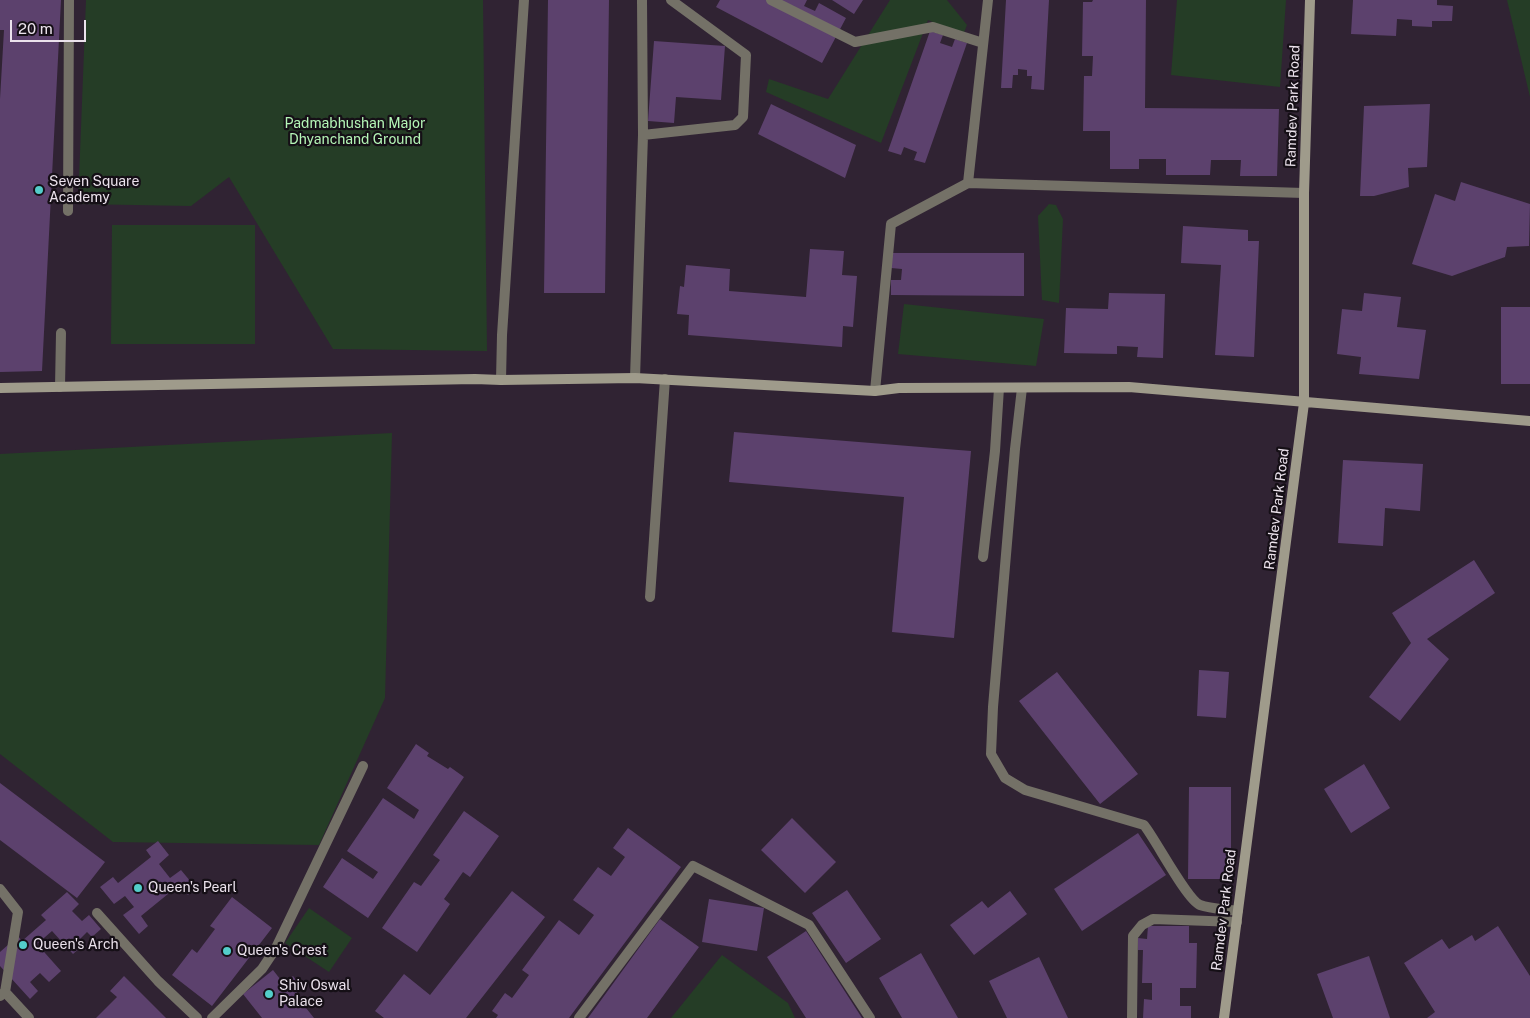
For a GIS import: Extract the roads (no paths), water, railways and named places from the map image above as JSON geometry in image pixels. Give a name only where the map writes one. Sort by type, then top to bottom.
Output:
[{"type":"street","points":[[68,211],[69,0]]},
{"type":"street","points":[[501,380],[502,335],[524,0]]},
{"type":"street","points":[[636,378],[643,135],[642,0]]},
{"type":"street","points":[[643,135],[735,125],[743,117],[746,55],[671,0]]},
{"type":"street","points":[[771,0],[855,42],[933,27],[983,43]]},
{"type":"street","points":[[968,183],[988,0]]},
{"type":"street","name":"Ramdev Park Road","points":[[1224,1018],[1304,403],[1304,193],[1310,0]]},
{"type":"street","points":[[874,391],[891,224],[968,183],[1304,193]]},
{"type":"street","points":[[60,387],[61,333]]},
{"type":"street","points":[[0,388],[475,378],[501,380],[636,378],[874,391],[899,388],[1128,387],[1530,421]]},
{"type":"street","points":[[650,597],[665,379]]},
{"type":"street","points":[[983,557],[995,451],[999,388]]},
{"type":"street","points":[[1022,388],[994,697],[991,754],[1005,778],[1024,790],[1144,825],[1190,897],[1199,904],[1238,911]]},
{"type":"street","points":[[212,1018],[262,968],[276,948],[363,766]]},
{"type":"street","points":[[578,1018],[693,866],[809,926],[870,1018]]},
{"type":"street","points":[[0,889],[18,912],[3,994],[29,1018]]},
{"type":"street","points":[[97,913],[158,980],[197,1018]]},
{"type":"street","points":[[1132,1018],[1133,936],[1142,925],[1152,919],[1237,922]]},
{"type":"place","name":"Seven Square Academy","points":[[39,190]]},
{"type":"place","name":"Queen's Pearl","points":[[138,888]]},
{"type":"place","name":"Queen's Arch","points":[[23,945]]},
{"type":"place","name":"Queen's Crest","points":[[227,951]]},
{"type":"place","name":"Shiv Oswal Palace","points":[[269,994]]},
{"type":"park label","name":"Padmabhushan Major Dhyanchand Ground","points":[[355,132]]}]
